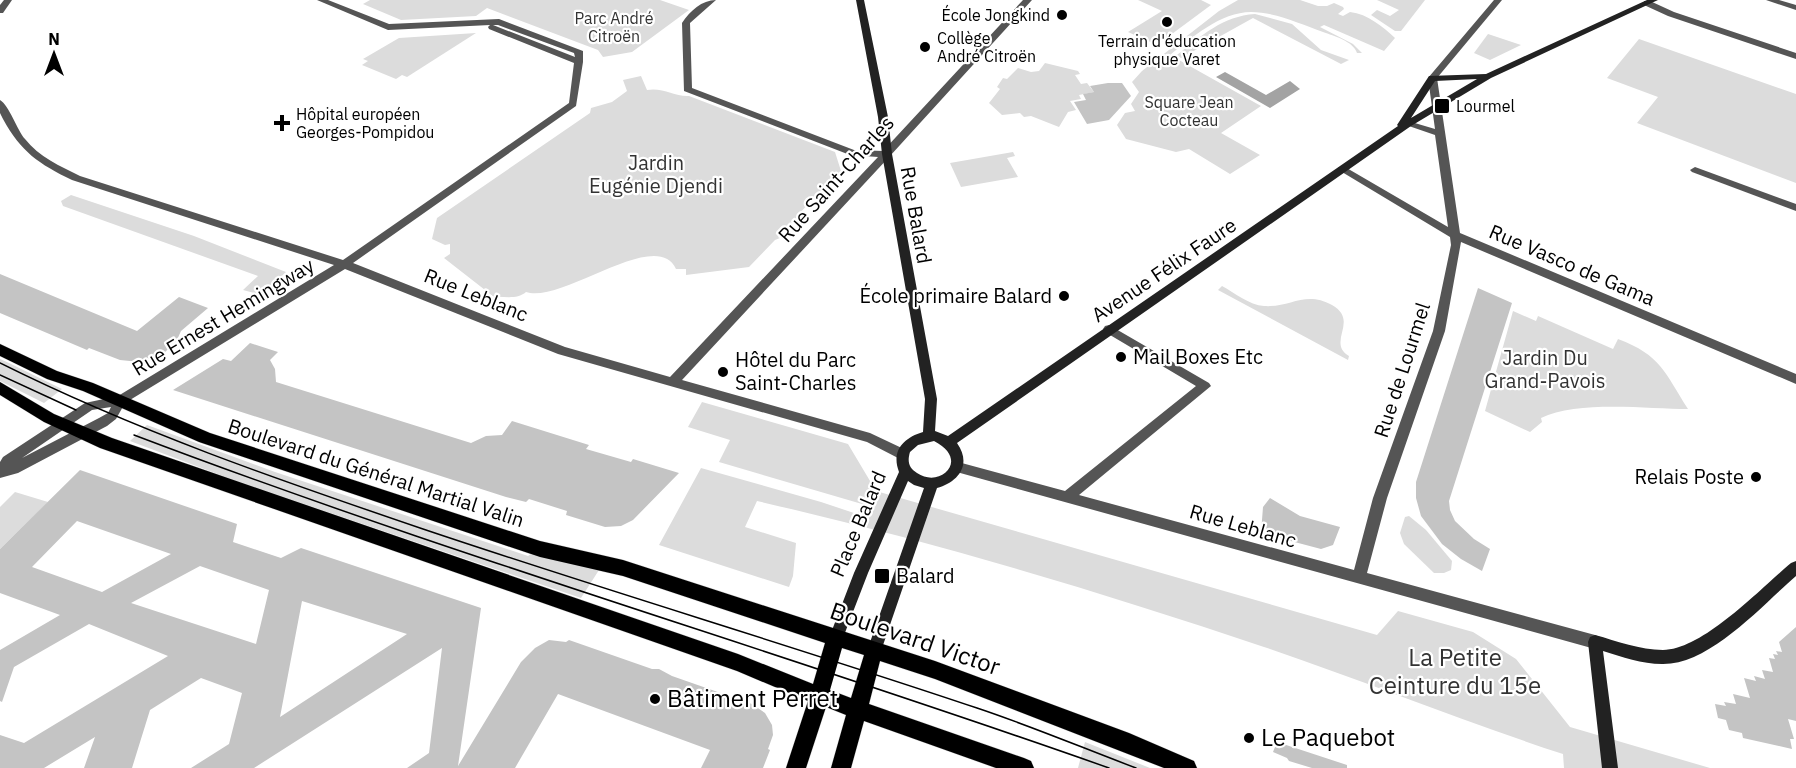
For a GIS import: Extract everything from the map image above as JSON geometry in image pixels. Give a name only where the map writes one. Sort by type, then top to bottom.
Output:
[{"type":"main road","name":"Boulevard du Général Martial Valin","points":[[0,350],[52,375],[121,400],[204,438],[540,549],[623,568]]},
{"type":"main road","points":[[0,388],[56,428],[83,432],[149,459],[738,663],[817,696],[1024,768]]},
{"type":"main road","name":"Boulevard Victor","points":[[623,568],[935,670],[1128,743],[1187,768]]},
{"type":"main road","name":"Place Balard","points":[[796,768],[806,742],[817,696],[836,638]]},
{"type":"main road","points":[[841,768],[874,651]]},
{"type":"street","points":[[0,11],[8,0]]},
{"type":"street","points":[[321,0],[395,28],[483,23],[579,62],[573,104],[344,264]]},
{"type":"street","points":[[712,0],[690,17],[686,23],[687,89],[853,153],[887,154]]},
{"type":"street","name":"Rue Balard","points":[[860,0],[883,117],[887,154],[931,399],[929,436]]},
{"type":"street","name":"Rue Saint-Charles","points":[[672,383],[1028,0]]},
{"type":"street","points":[[1453,96],[1444,82],[1432,78],[1498,0]]},
{"type":"street","points":[[1770,0],[1796,8]]},
{"type":"street","points":[[1651,1],[1671,14],[1796,56]]},
{"type":"street","name":"Avenue Félix Faure","points":[[949,442],[1404,126],[1488,76],[1651,1]]},
{"type":"street","name":"Avenue Félix Faure","points":[[1404,126],[1432,78],[1488,76]]},
{"type":"street","name":"Rue de Lourmel","points":[[1359,578],[1380,498],[1439,331],[1454,255],[1456,236],[1432,78]]},
{"type":"street","name":"Rue Leblanc","points":[[0,102],[20,142],[42,162],[76,178],[344,264],[561,351],[870,438],[902,454]]},
{"type":"street","points":[[1404,126],[1442,134]]},
{"type":"street","name":"Rue Vasco de Gama","points":[[1342,169],[1456,236],[1796,378]]},
{"type":"street","points":[[1695,170],[1796,208]]},
{"type":"street","name":"Rue Ernest Hemingway","points":[[121,400],[344,264]]},
{"type":"street","points":[[1067,497],[1205,386],[1109,329]]},
{"type":"street","points":[[0,472],[8,461],[88,406],[121,400]]},
{"type":"street","points":[[0,472],[13,468],[112,416],[121,400]]},
{"type":"street","points":[[874,651],[932,484],[947,479],[957,467],[959,458],[949,442],[929,436]]},
{"type":"street","name":"Place Balard","points":[[929,436],[909,443],[901,459],[905,472],[919,482],[932,484]]},
{"type":"street","name":"Rue Leblanc","points":[[957,467],[1594,642]]},
{"type":"street","name":"Place Balard","points":[[836,638],[861,573],[905,472]]},
{"type":"street","points":[[1610,768],[1594,642],[1659,658],[1673,657],[1692,651],[1712,638],[1796,567]]},
{"type":"green space","name":"Parc André Citroën","points":[[370,0],[660,0],[689,10],[632,52],[603,57],[598,50],[487,8],[476,16],[401,20],[363,4]]},
{"type":"green space","name":"Terrain d'éducation physique Varet","points":[[1138,0],[1201,0],[1211,5],[1157,45],[1128,32],[1162,11]]},
{"type":"green space","name":"Square Jean Cocteau","points":[[1238,0],[1300,0],[1318,6],[1334,3],[1344,9],[1338,14],[1343,16],[1350,12],[1363,15],[1380,25],[1395,38],[1384,51],[1324,25],[1320,27],[1353,44],[1362,53],[1357,53],[1352,45],[1343,40],[1279,16],[1251,12],[1229,16],[1207,27],[1170,55],[1261,106],[1221,133],[1260,155],[1230,174],[1189,149],[1176,152],[1126,139],[1117,125],[1125,113],[1135,111],[1131,104],[1139,92],[1132,82],[1142,71],[1219,11]]},
{"type":"green space","points":[[1377,0],[1425,0],[1401,31],[1395,31],[1371,15],[1377,10],[1390,16],[1399,10]]},
{"type":"green space","points":[[1255,14],[1292,24],[1321,50],[1349,60],[1341,64],[1253,18],[1181,58],[1177,55],[1204,34],[1223,23]]},
{"type":"green space","points":[[476,33],[407,77],[402,75],[396,79],[362,65],[368,61],[363,59],[399,38]]},
{"type":"green space","points":[[1488,34],[1521,45],[1490,60],[1474,53]]},
{"type":"green space","points":[[1639,39],[1796,94],[1796,183],[1637,123],[1658,97],[1607,78]]},
{"type":"green space","points":[[1045,63],[1078,71],[1080,74],[1075,75],[1081,84],[1087,83],[1094,92],[1079,95],[1081,99],[1070,101],[1076,110],[1068,112],[1059,127],[1031,116],[1024,117],[1020,113],[1002,115],[989,103],[1000,89],[997,87],[1003,78],[1007,79],[1018,68],[1031,72],[1039,71]]},
{"type":"green space","name":"Jardin Eugénie Djendi","points":[[641,76],[647,90],[653,89],[689,96],[835,152],[841,171],[818,195],[820,196],[817,199],[814,198],[797,216],[799,217],[797,220],[795,219],[778,237],[780,238],[775,240],[749,267],[686,275],[686,269],[676,269],[666,258],[650,256],[542,293],[526,292],[515,297],[494,297],[444,258],[450,254],[450,244],[445,245],[432,239],[437,218],[590,113],[591,108],[612,102],[627,91],[623,80]]},
{"type":"green space","points":[[1013,152],[1015,156],[1007,158],[1018,177],[961,187],[950,163]]},
{"type":"green space","points":[[71,195],[194,236],[286,272],[262,295],[243,290],[258,276],[63,206],[61,201]]},
{"type":"green space","points":[[1222,286],[1258,305],[1273,306],[1314,299],[1332,305],[1340,311],[1343,318],[1341,344],[1349,356],[1348,360],[1218,290]]},
{"type":"green space","name":"Jardin Du Grand-Pavois","points":[[1513,311],[1536,321],[1538,316],[1613,349],[1618,339],[1632,345],[1660,366],[1688,409],[1593,407],[1574,409],[1556,412],[1541,418],[1542,422],[1530,432],[1485,411]]},
{"type":"green space","points":[[0,359],[62,389],[44,403],[0,381]]},
{"type":"green space","name":"La Petite Ceinture du 15e","points":[[702,402],[848,444],[876,491],[1377,635],[1398,611],[1473,632],[1516,659],[1570,727],[1710,768],[1564,768],[1563,754],[1202,626],[1076,586],[885,532],[757,501],[745,527],[796,543],[793,576],[789,587],[659,545],[701,468],[857,514],[862,504],[719,462],[730,440],[688,427]]},
{"type":"green space","points":[[147,425],[275,472],[528,556],[531,554],[599,570],[581,598],[236,481],[130,441]]},
{"type":"green space","points":[[15,492],[48,502],[0,549],[0,507]]},
{"type":"green space","points":[[1409,516],[1426,530],[1452,561],[1451,570],[1434,573],[1404,544],[1400,533],[1405,517]]},
{"type":"green space","points":[[1085,742],[1150,768],[1078,768]]},
{"type":"shaded area","points":[[1225,72],[1266,95],[1290,81],[1300,89],[1270,108],[1216,77]]},
{"type":"building","points":[[1122,83],[1131,96],[1109,120],[1087,124],[1074,102],[1086,100],[1083,94],[1094,92],[1090,86]]},
{"type":"building","points":[[0,274],[137,331],[179,297],[208,308],[181,331],[176,342],[165,352],[140,362],[120,360],[89,348],[87,350],[0,313]]},
{"type":"building","points":[[1478,288],[1512,303],[1449,501],[1455,521],[1474,539],[1490,549],[1482,571],[1461,559],[1442,544],[1421,516],[1416,498],[1416,482]]},
{"type":"building","points":[[250,343],[278,352],[270,360],[275,369],[276,382],[471,443],[486,436],[502,435],[512,421],[589,445],[586,449],[631,462],[633,459],[679,473],[633,520],[621,526],[605,527],[566,515],[567,511],[529,499],[526,502],[506,497],[173,390],[223,359],[231,361]]},
{"type":"building","points":[[80,470],[237,524],[233,542],[281,558],[301,548],[481,608],[458,766],[521,662],[535,648],[549,640],[566,642],[569,640],[652,669],[659,669],[672,676],[752,704],[765,713],[772,725],[773,735],[768,749],[770,750],[763,768],[701,768],[710,750],[558,694],[515,768],[407,768],[429,753],[442,648],[254,768],[191,768],[229,744],[242,693],[201,678],[150,710],[132,768],[84,768],[95,737],[44,768],[0,768],[0,735],[24,743],[168,656],[89,624],[14,667],[2,702],[0,701],[0,650],[60,615],[0,593],[0,549]],"holes":[[[77,521],[171,554],[102,592],[32,567]],[[200,566],[269,590],[256,644],[131,603]],[[302,601],[407,634],[280,717]]]},
{"type":"building","points":[[1270,498],[1300,516],[1340,527],[1333,545],[1321,549],[1261,533],[1263,507]]},
{"type":"building","points":[[1796,627],[1796,721],[1788,719],[1794,739],[1790,739],[1792,749],[1743,738],[1742,733],[1729,730],[1726,720],[1718,718],[1715,704],[1726,706],[1724,702],[1736,704],[1733,694],[1750,698],[1744,678],[1756,681],[1754,676],[1765,679],[1762,670],[1773,672],[1769,658],[1775,659],[1773,654],[1778,655],[1776,651],[1782,652],[1779,642]]},
{"type":"building","points":[[1277,742],[1347,765],[1347,768],[1312,768],[1289,761],[1273,752]]},
{"type":"tram line","points":[[0,363],[103,411],[262,473],[492,552],[977,708],[1136,768]]},
{"type":"tram line","points":[[0,375],[76,410]]},
{"type":"tram line","points":[[134,435],[255,480],[498,564],[1109,768]]},
{"type":"place","name":"École Jongkind","points":[[1062,15]]},
{"type":"place","name":"Terrain d'éducation physique Varet","points":[[1167,22]]},
{"type":"place","name":"Collège André Citroën","points":[[925,47]]},
{"type":"place","name":"Lourmel","points":[[1442,106]]},
{"type":"place","name":"Hôpital européen Georges-Pompidou","points":[[282,123]]},
{"type":"place","name":"École primaire Balard","points":[[1064,296]]},
{"type":"place","name":"Mail Boxes Etc","points":[[1121,357]]},
{"type":"place","name":"Hôtel du Parc Saint-Charles","points":[[723,372]]},
{"type":"place","name":"Relais Poste","points":[[1756,477]]},
{"type":"place","name":"Balard","points":[[882,576]]},
{"type":"place","name":"Bâtiment Perret","points":[[655,699]]},
{"type":"place","name":"Le Paquebot","points":[[1249,738]]}]
